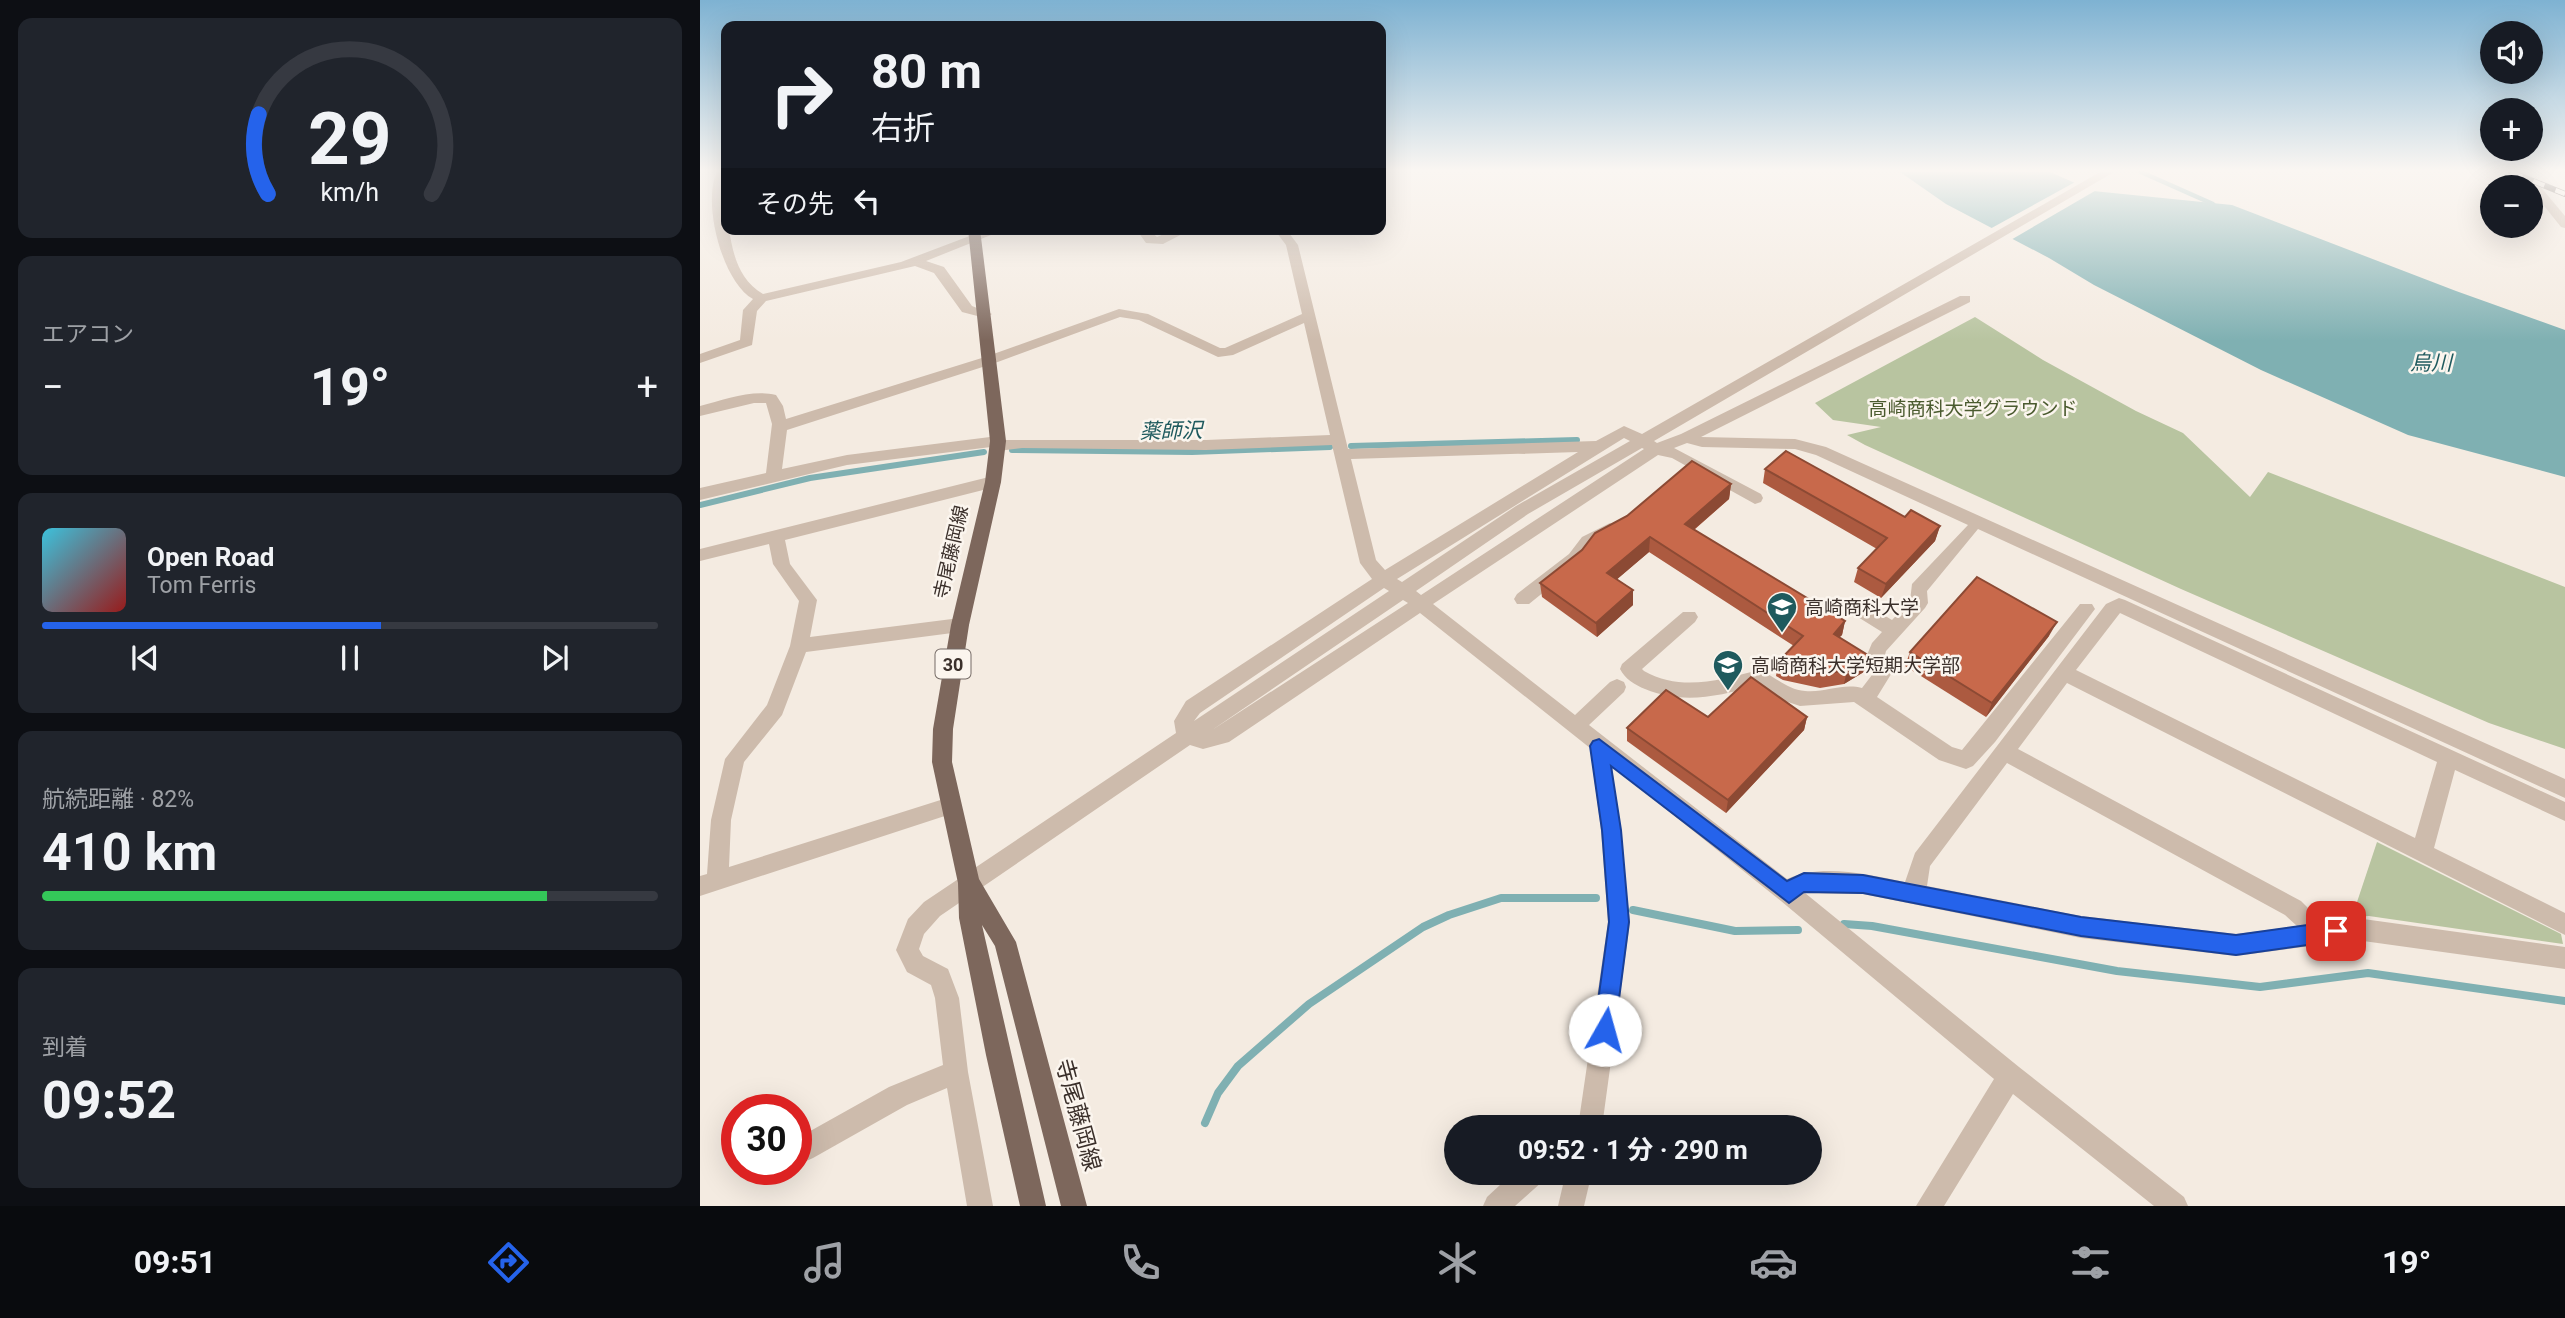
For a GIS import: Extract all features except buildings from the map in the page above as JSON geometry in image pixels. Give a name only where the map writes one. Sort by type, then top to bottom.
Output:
[{"type":"main road","name":"寺尾藤岡線","points":[[974,235],[998,444],[993,482],[960,625],[943,729],[942,762],[969,883],[973,931],[1033,1206]]},
{"type":"main road","name":"寺尾藤岡線","points":[[969,883],[1005,942],[1074,1206]]},
{"type":"street","points":[[1186,736],[1203,741],[1222,736],[1649,445],[1901,290],[2010,228]]},
{"type":"street","points":[[725,235],[730,265],[744,290],[761,298]]},
{"type":"street","points":[[700,364],[747,342],[750,310],[761,298],[916,262],[974,235]]},
{"type":"street","points":[[1146,235],[1150,240],[1159,241],[1172,235]]},
{"type":"street","points":[[1285,235],[1292,244],[1368,563],[1384,580],[1420,603],[1789,894],[2010,1076],[2175,1206]]},
{"type":"street","points":[[916,262],[939,270],[967,309],[985,314]]},
{"type":"street","points":[[1681,446],[1965,299]]},
{"type":"street","points":[[778,427],[990,360],[1119,313],[1143,317],[1213,352],[1228,352],[1310,315]]},
{"type":"street","points":[[700,411],[754,398],[771,398],[776,405],[778,427],[774,475]]},
{"type":"street","points":[[1186,736],[1184,721],[1193,707],[1384,580],[1624,431],[1649,445],[1681,446],[1702,442],[1795,444],[1821,451],[2565,789]]},
{"type":"street","points":[[700,494],[846,460],[998,444],[1597,446]]},
{"type":"street","points":[[980,1206],[956,1072],[947,998],[940,977],[915,964],[907,950],[916,927],[932,909],[969,883],[1522,510],[1649,445]]},
{"type":"street","points":[[1681,446],[1692,464],[1755,498]]},
{"type":"street","points":[[700,555],[993,482]]},
{"type":"street","points":[[1523,600],[1575,558],[1588,541],[1629,515]]},
{"type":"street","points":[[1865,698],[1884,671],[1876,655],[1878,648],[1919,603],[1918,589],[1970,530]]},
{"type":"street","points":[[777,535],[780,565],[808,600],[799,646],[775,709],[735,759],[708,884],[950,806]]},
{"type":"street","points":[[1851,604],[1894,630]]},
{"type":"street","points":[[1916,893],[1916,875],[1922,860],[2112,610],[2119,605],[2565,812]]},
{"type":"street","points":[[1689,617],[1629,669],[1649,682],[1687,691],[1717,689],[1759,678],[1799,699],[1812,700],[1848,693],[1865,698],[1946,754],[1966,760],[1988,736],[2087,609]]},
{"type":"street","points":[[799,646],[960,625]]},
{"type":"street","points":[[2064,673],[2565,924]]},
{"type":"street","points":[[1575,727],[1617,687]]},
{"type":"street","points":[[1592,1115],[1619,922],[1611,830],[1599,746]]},
{"type":"street","points":[[2006,752],[2292,908],[2307,920],[2317,933]]},
{"type":"street","points":[[2422,852],[2448,758]]},
{"type":"street","points":[[1789,894],[1795,886],[1818,881],[1863,884],[2081,926],[2236,945],[2317,933],[2378,930],[2565,958]]},
{"type":"street","points":[[812,1144],[898,1096],[956,1072]]},
{"type":"street","points":[[1929,1206],[2010,1076]]},
{"type":"street","points":[[1496,1206],[1519,1185]]},
{"type":"street","points":[[1571,1206],[1576,1185]]},
{"type":"green space","name":"高崎商科大学グラウンド","points":[[1975,317],[2043,360],[2136,411],[2183,433],[2250,497],[2268,472],[2565,587],[2565,749],[2489,723],[2181,589],[1865,445],[1847,435],[1881,427],[1833,420],[1815,403]]},
{"type":"green space","points":[[2377,842],[2561,934],[2563,944],[2369,916],[2352,917]]},
{"type":"water","name":"烏川","points":[[1992,228],[2293,228],[2565,330],[2565,477],[2408,435],[2261,370],[2094,285]]},
{"type":"pier","points":[[1991,228],[2031,228],[2009,241],[1988,230]]},
{"type":"waterway","name":"薬師沢","points":[[1351,446],[1577,440]]},
{"type":"waterway","name":"薬師沢","points":[[1012,450],[1192,452],[1330,447]]},
{"type":"waterway","name":"薬師沢","points":[[700,505],[810,478],[984,452]]},
{"type":"waterway","points":[[1205,1123],[1218,1093],[1238,1066],[1309,1004],[1423,927],[1449,915],[1501,898],[1596,898]]},
{"type":"waterway","points":[[1633,910],[1735,931],[1798,930]]},
{"type":"waterway","points":[[1844,924],[1872,926],[2117,971],[2260,987],[2368,973],[2565,1001]]},
{"type":"place","name":"高崎商科大学","points":[[1782,634]]},
{"type":"place","name":"高崎商科大学短期大学部","points":[[1728,692]]},
{"type":"route","points":[[1605,1030],[1619,922],[1611,830],[1599,746],[1789,894],[1795,886],[1818,881],[1863,884],[2081,926],[2236,945],[2336,931]]}]
